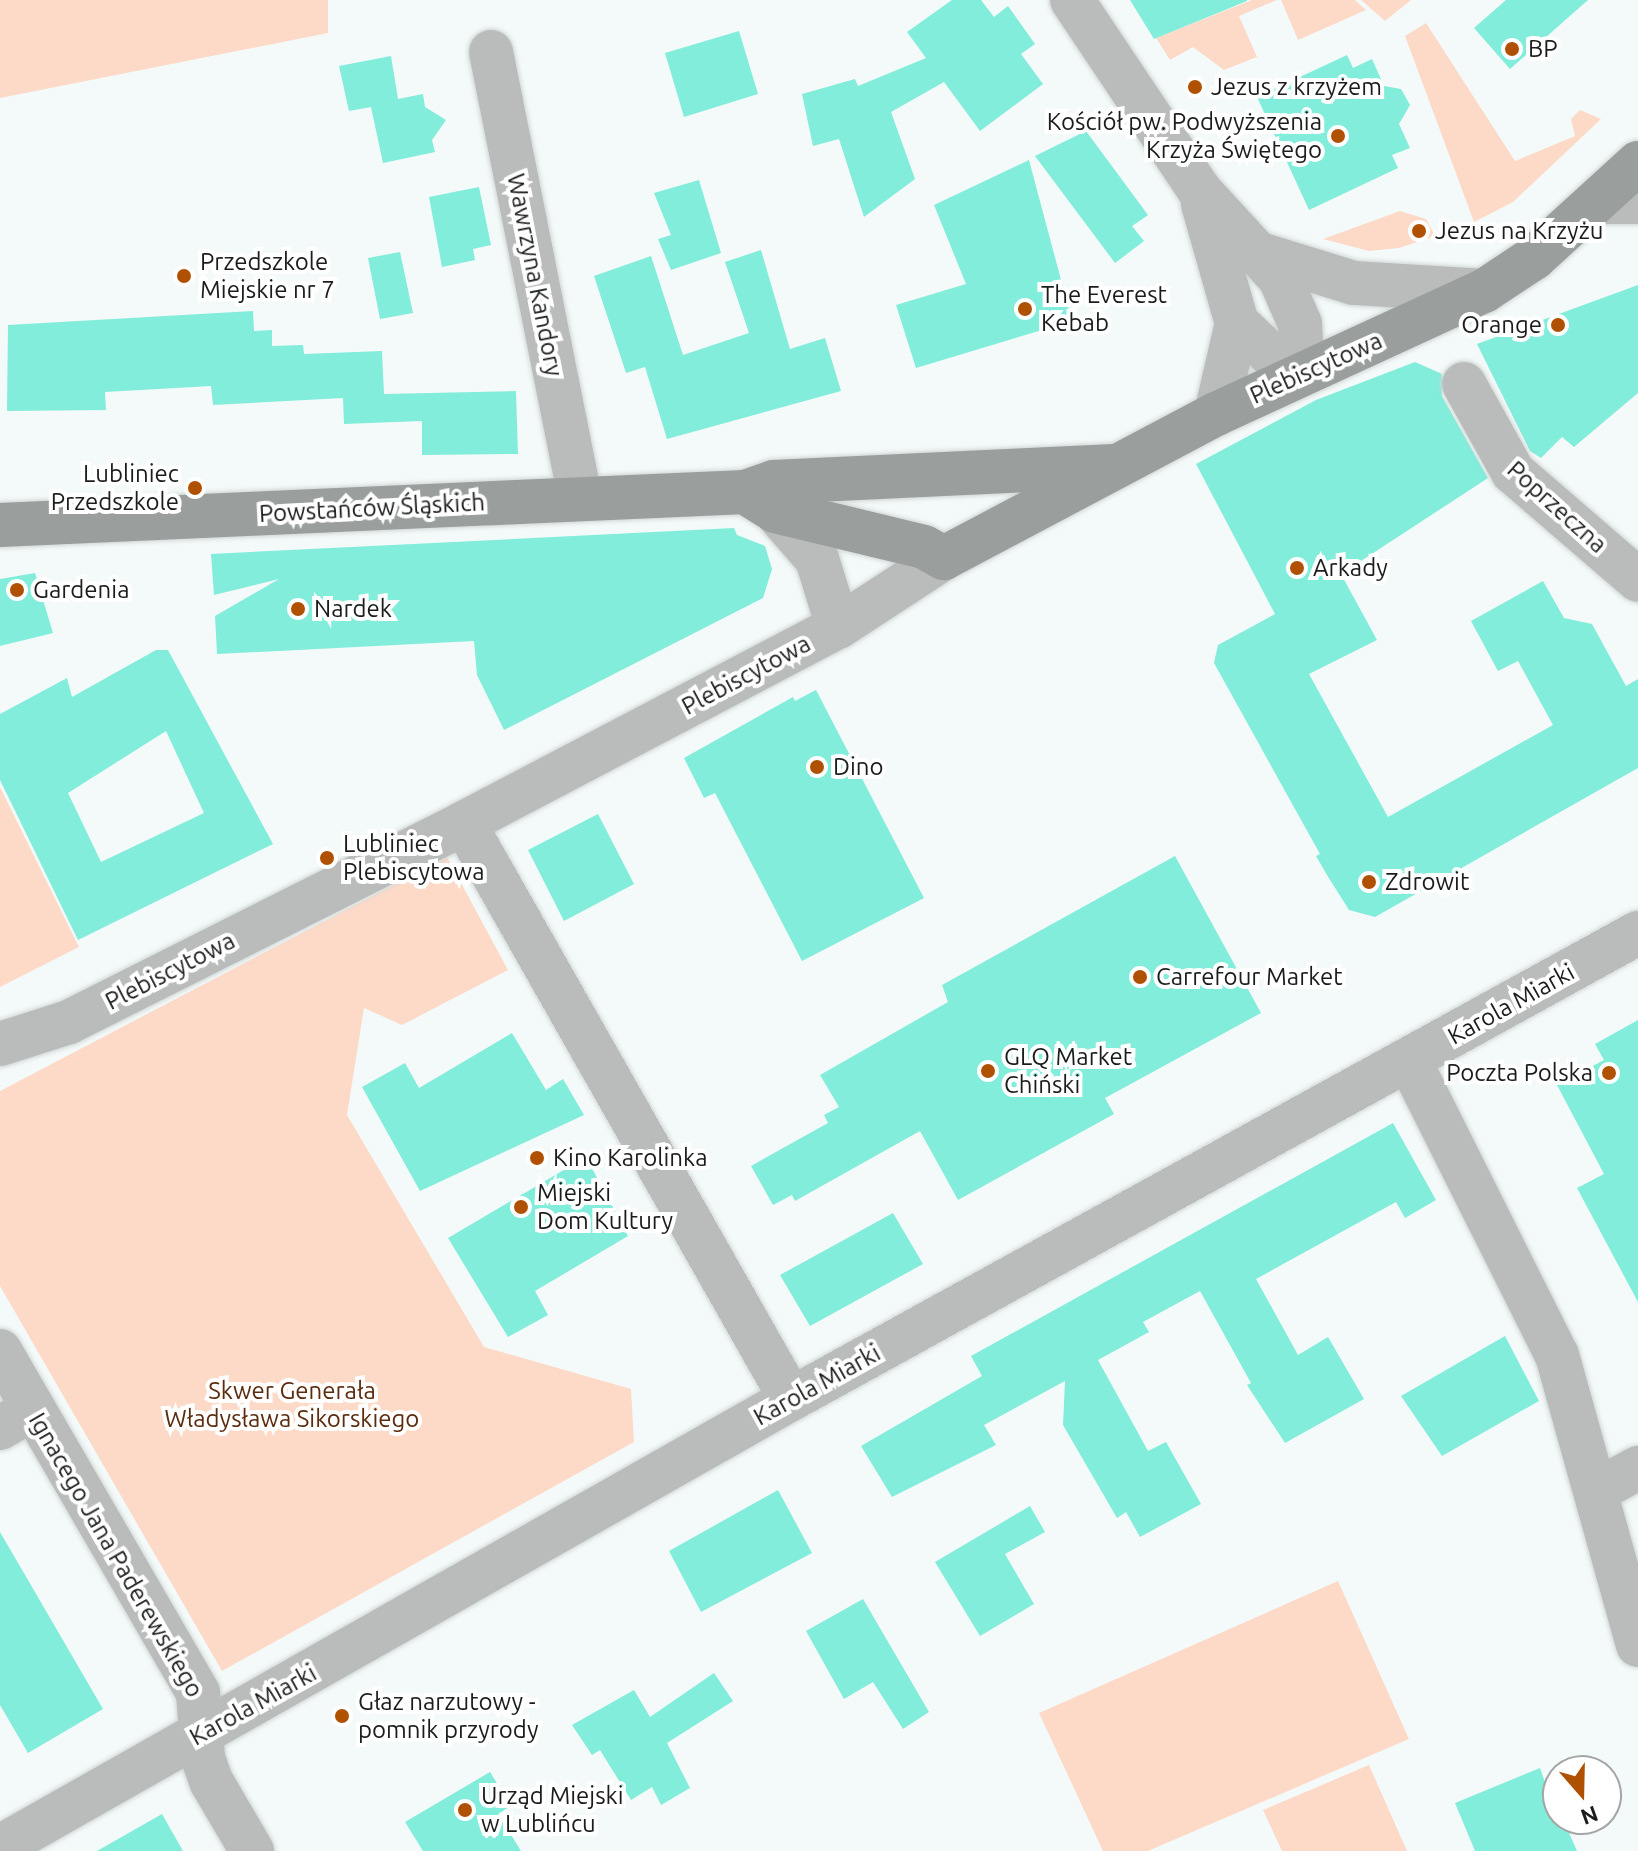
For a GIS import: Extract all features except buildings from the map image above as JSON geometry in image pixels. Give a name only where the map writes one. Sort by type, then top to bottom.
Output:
[{"type":"main road","name":"Plebiscytowa","points":[[944,558],[1216,414],[1484,291],[1617,202],[1638,163]]},
{"type":"main road","name":"Powstańców Śląskich","points":[[760,502],[774,482],[1114,466]]},
{"type":"main road","name":"Powstańców Śląskich","points":[[0,525],[580,498],[760,502],[924,547],[944,558]]},
{"type":"street","points":[[1072,0],[1199,190],[1226,224],[1263,255],[1294,304],[1303,373]]},
{"type":"street","name":"Wawrzyna Kandory","points":[[491,52],[580,498]]},
{"type":"street","points":[[1199,190],[1237,323],[1216,414]]},
{"type":"street","points":[[1263,255],[1354,283],[1484,291]]},
{"type":"street","points":[[1237,323],[1270,354],[1303,373]]},
{"type":"street","name":"Poprzeczna","points":[[1464,384],[1513,472],[1638,580]]},
{"type":"street","points":[[760,502],[817,559],[838,627]]},
{"type":"street","name":"Plebiscytowa","points":[[0,1044],[69,1022],[464,823],[838,627],[944,558]]},
{"type":"street","points":[[464,823],[791,1399]]},
{"type":"street","name":"Karola Miarki","points":[[0,1847],[791,1399],[1638,933]]},
{"type":"street","points":[[0,1056],[69,1022]]},
{"type":"street","points":[[1409,1060],[1557,1355],[1638,1645]]},
{"type":"street","name":"Ignacego Jana Paderewskiego","points":[[0,1351],[17,1419],[198,1693],[211,1781],[252,1851]]},
{"type":"street","points":[[1596,1491],[1638,1468]]},
{"type":"green space","points":[[0,0],[328,0],[328,33],[0,98]]},
{"type":"green space","points":[[1252,0],[1277,0],[1239,16],[1257,57],[1224,70],[1193,47],[1170,60],[1156,38]]},
{"type":"green space","points":[[1281,0],[1355,0],[1366,10],[1298,40]]},
{"type":"green space","points":[[1361,0],[1411,0],[1385,21]]},
{"type":"green space","points":[[1426,23],[1515,161],[1575,136],[1571,119],[1580,110],[1601,119],[1513,202],[1474,222],[1405,36]]},
{"type":"green space","points":[[1400,211],[1426,219],[1435,236],[1399,248],[1369,251],[1323,239]]},
{"type":"green space","points":[[0,787],[79,947],[0,987]]},
{"type":"green space","name":"Skwer Generała Władysława Sikorskiego","points":[[447,857],[508,970],[402,1025],[364,1008],[347,1115],[484,1347],[631,1389],[634,1442],[222,1671],[0,1286],[0,1091]]},
{"type":"green space","points":[[1338,1581],[1409,1739],[1148,1851],[1103,1851],[1039,1713]]},
{"type":"green space","points":[[1369,1765],[1407,1851],[1282,1851],[1263,1810]]},
{"type":"place","name":"BP","points":[[1512,49]]},
{"type":"place","name":"Jezus z krzyżem","points":[[1195,87]]},
{"type":"place","name":"Kościół pw. Podwyższenia Krzyża Świętego","points":[[1338,136]]},
{"type":"place","name":"Jezus na Krzyżu","points":[[1419,231]]},
{"type":"place","name":"Przedszkole Miejskie nr 7","points":[[184,276]]},
{"type":"place","name":"The Everest Kebab","points":[[1025,309]]},
{"type":"place","name":"Orange","points":[[1558,325]]},
{"type":"place","name":"Lubliniec Przedszkole","points":[[195,488]]},
{"type":"place","name":"Arkady","points":[[1297,568]]},
{"type":"place","name":"Gardenia","points":[[17,590]]},
{"type":"place","name":"Nardek","points":[[298,609]]},
{"type":"place","name":"Dino","points":[[817,767]]},
{"type":"place","name":"Lubliniec Plebiscytowa","points":[[327,858]]},
{"type":"place","name":"Zdrowit","points":[[1369,882]]},
{"type":"place","name":"Carrefour Market","points":[[1140,977]]},
{"type":"place","name":"GLQ Market Chiński","points":[[988,1071]]},
{"type":"place","name":"Poczta Polska","points":[[1609,1073]]},
{"type":"place","name":"Kino Karolinka","points":[[537,1158]]},
{"type":"place","name":"Miejski Dom Kultury","points":[[521,1207]]},
{"type":"place","name":"Głaz narzutowy - pomnik przyrody","points":[[342,1716]]},
{"type":"place","name":"Urząd Miejski w Lublińcu","points":[[465,1810]]}]
